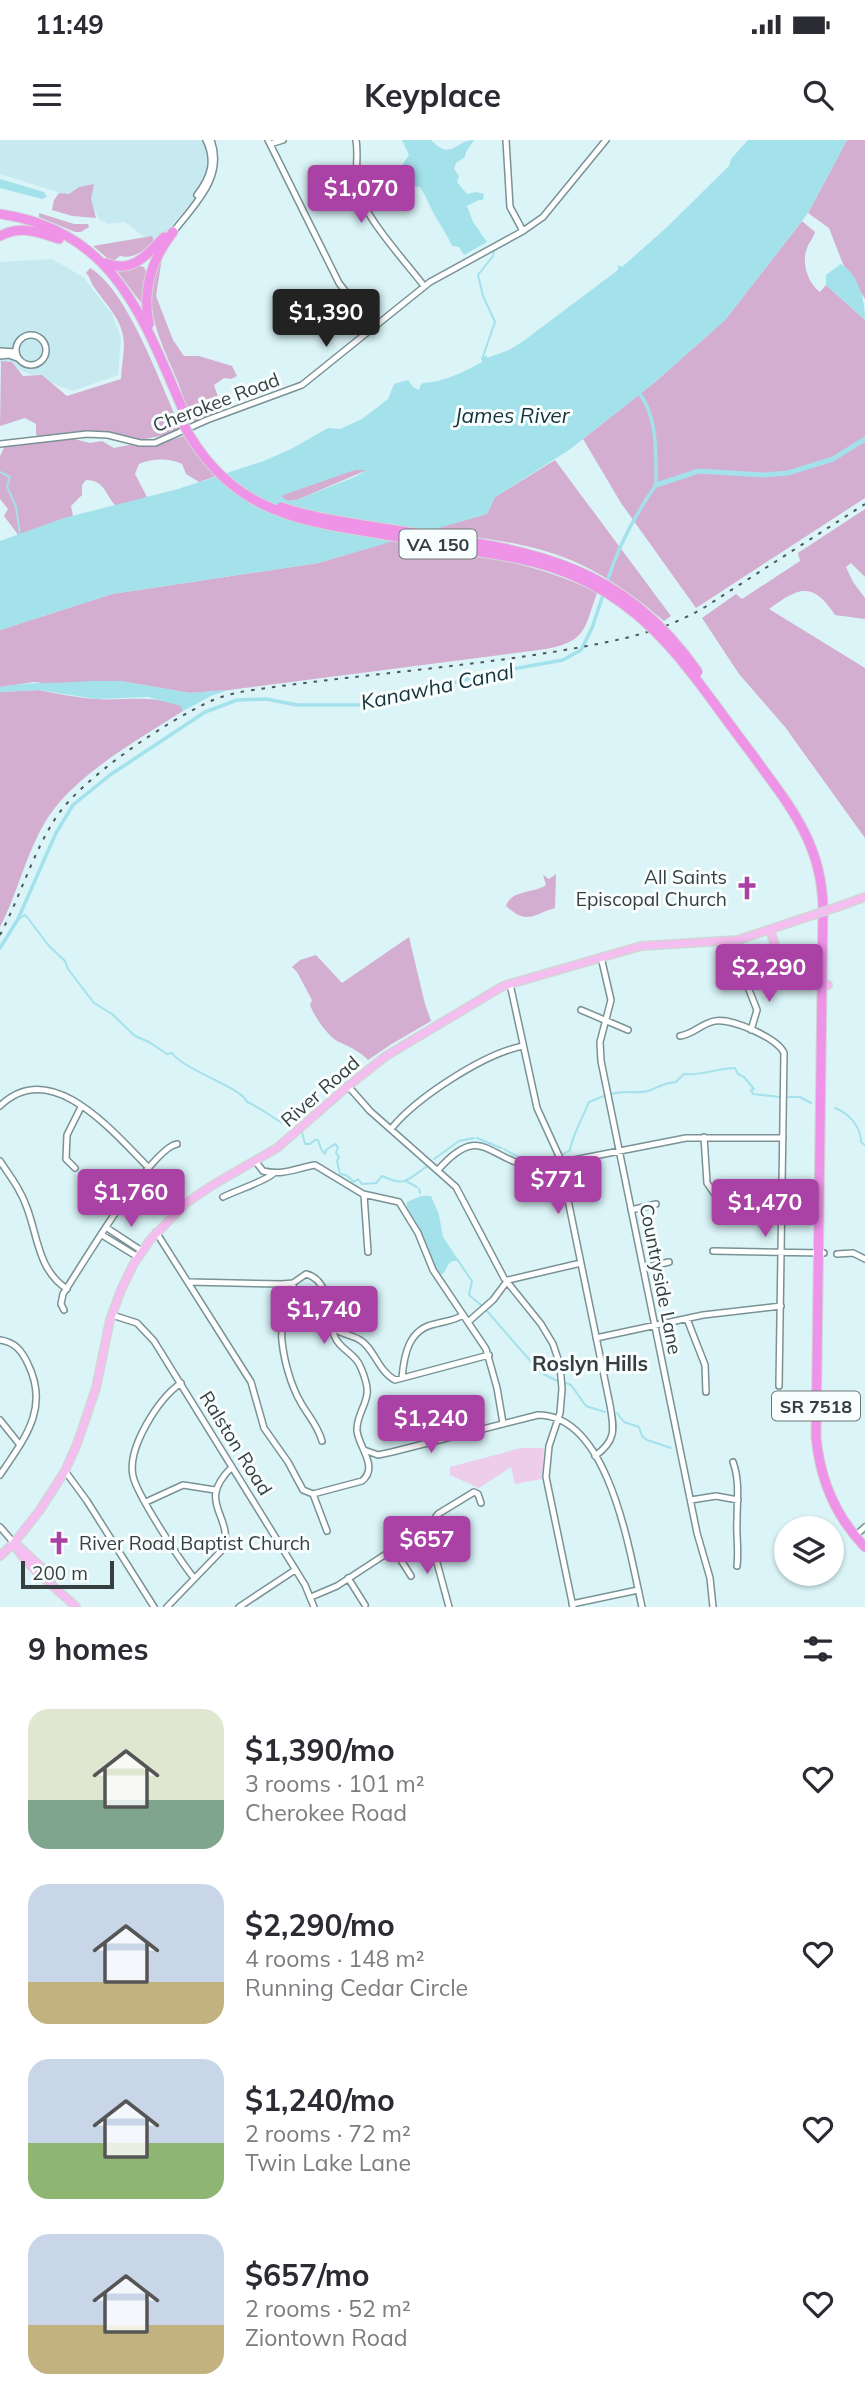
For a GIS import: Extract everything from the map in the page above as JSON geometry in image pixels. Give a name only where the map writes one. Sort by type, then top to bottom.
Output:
[{"type":"highway","name":"VA 150","points":[[0,212],[24,218],[65,235],[100,260],[120,282],[133,301],[185,421]]},
{"type":"highway","name":"VA 150","points":[[0,220],[33,228],[59,239],[99,267],[124,297],[138,322],[198,449],[237,489],[264,506],[307,521],[520,559],[568,573],[600,588],[635,612],[696,674],[789,804],[811,844],[823,893],[825,985]]},
{"type":"highway","points":[[0,236],[24,229],[59,239]]},
{"type":"highway","points":[[100,260],[118,267],[134,264],[171,231]]},
{"type":"highway","points":[[166,372],[150,326],[147,291],[155,260],[171,231]]},
{"type":"highway","name":"SR 7518","points":[[825,985],[817,1454],[831,1499],[861,1533],[865,1547]]},
{"type":"main road","name":"River Road","points":[[0,1556],[14,1543],[65,1471],[96,1388],[112,1315],[124,1283],[156,1232],[192,1198],[284,1142],[348,1086],[409,1041],[492,992],[510,984],[649,945],[738,940],[865,897]]},
{"type":"main road","points":[[770,930],[782,962],[792,977],[801,983],[825,985]]},
{"type":"main road","points":[[14,1543],[76,1607]]},
{"type":"street","points":[[171,231],[209,177],[212,157],[209,140]]},
{"type":"street","points":[[284,140],[269,142],[339,283],[373,327]]},
{"type":"street","points":[[356,140],[356,178],[360,197],[372,218],[424,286]]},
{"type":"street","points":[[506,140],[510,207],[523,231]]},
{"type":"street","name":"Cherokee Road","points":[[0,444],[84,434],[107,435],[143,444],[159,442],[302,385],[424,286],[523,231],[550,210],[606,140]]},
{"type":"street","points":[[0,353],[29,365],[39,363],[47,351],[44,341],[35,335],[27,335],[18,341],[16,352],[20,360]]},
{"type":"street","points":[[0,353],[16,352]]},
{"type":"street","name":"Countryside Lane","points":[[601,957],[610,996],[600,1042],[600,1055],[654,1325],[711,1583],[713,1607]]},
{"type":"street","points":[[744,977],[757,1010],[751,1030]]},
{"type":"street","points":[[510,984],[537,1108],[555,1144],[560,1164],[610,1405],[613,1432],[609,1444],[594,1456]]},
{"type":"street","points":[[581,1010],[628,1030]]},
{"type":"street","points":[[680,1036],[693,1033],[718,1020],[751,1030],[783,1049],[779,1386]]},
{"type":"street","points":[[391,1129],[411,1108],[458,1077],[496,1054],[523,1046]]},
{"type":"street","points":[[348,1086],[370,1111],[452,1183],[506,1281],[541,1324],[553,1344],[562,1383],[559,1419],[548,1454],[547,1485],[573,1605],[638,1590]]},
{"type":"street","points":[[0,1106],[19,1092],[40,1088],[56,1091],[103,1122],[148,1167]]},
{"type":"street","points":[[75,1168],[66,1159],[66,1140],[81,1107]]},
{"type":"street","points":[[438,1170],[456,1151],[475,1145],[525,1165],[538,1167],[704,1137],[783,1138]]},
{"type":"street","points":[[704,1137],[709,1189],[716,1193],[732,1194]]},
{"type":"street","points":[[64,1310],[61,1301],[66,1289],[148,1167],[170,1146],[177,1144]]},
{"type":"street","points":[[0,1161],[22,1195],[42,1260],[54,1278],[66,1289]]},
{"type":"street","points":[[256,1161],[263,1171],[274,1173],[315,1165],[364,1195],[396,1200],[401,1204],[418,1233],[433,1270],[489,1355],[503,1423]]},
{"type":"street","points":[[223,1197],[243,1186],[269,1178],[274,1173]]},
{"type":"street","points":[[364,1195],[368,1252]]},
{"type":"street","points":[[631,1210],[656,1204]]},
{"type":"street","points":[[107,1228],[140,1254]]},
{"type":"street","points":[[156,1232],[251,1382],[264,1428],[303,1490],[313,1494],[363,1480],[369,1467],[357,1427],[367,1394],[361,1368],[353,1355],[338,1343],[331,1325],[327,1299],[315,1278],[305,1275],[293,1283],[189,1282]]},
{"type":"street","points":[[102,1235],[140,1254]]},
{"type":"street","points":[[713,1251],[821,1253]]},
{"type":"street","points":[[837,1254],[853,1253],[865,1259]]},
{"type":"street","points":[[643,1268],[669,1262]]},
{"type":"street","points":[[468,1322],[493,1300],[506,1281],[581,1264]]},
{"type":"street","points":[[293,1283],[294,1298],[283,1327],[282,1342],[296,1394],[315,1424],[322,1441]]},
{"type":"street","points":[[596,1338],[687,1319],[781,1306]]},
{"type":"street","name":"Ralston Road","points":[[112,1315],[132,1321],[144,1329],[181,1383],[296,1570],[314,1607]]},
{"type":"street","points":[[402,1378],[409,1343],[414,1334],[426,1326],[463,1315]]},
{"type":"street","points":[[687,1319],[705,1365],[706,1392]]},
{"type":"street","points":[[331,1325],[345,1336],[363,1342],[395,1380],[489,1355]]},
{"type":"street","points":[[0,1340],[18,1348],[32,1370],[36,1398],[31,1427],[0,1475]]},
{"type":"street","points":[[181,1383],[163,1400],[148,1421],[134,1458],[133,1477],[194,1578]]},
{"type":"street","points":[[364,1450],[378,1455],[538,1415],[559,1419],[578,1434],[616,1495],[642,1607]]},
{"type":"street","points":[[0,1420],[20,1445]]},
{"type":"street","points":[[733,1462],[737,1472],[736,1521],[740,1549],[737,1566]]},
{"type":"street","points":[[167,1607],[226,1544],[215,1490],[218,1482],[232,1467]]},
{"type":"street","points":[[65,1471],[87,1500],[155,1607]]},
{"type":"street","points":[[146,1502],[183,1485],[215,1490]]},
{"type":"street","points":[[311,1597],[425,1531],[438,1514],[474,1492],[481,1503]]},
{"type":"street","points":[[313,1494],[327,1531]]},
{"type":"street","points":[[691,1500],[716,1496],[738,1500]]},
{"type":"street","points":[[0,1527],[14,1543]]},
{"type":"street","points":[[425,1531],[430,1536],[449,1607]]},
{"type":"street","points":[[394,1549],[411,1576]]},
{"type":"street","points":[[239,1607],[296,1570]]},
{"type":"street","points":[[348,1578],[365,1605]]},
{"type":"shaded area","points":[[0,140],[206,140],[211,151],[205,186],[155,245],[125,222],[108,224],[100,220],[92,206],[70,196],[0,174]]},
{"type":"shaded area","points":[[847,140],[865,140],[865,299],[843,264],[829,228],[808,213]]},
{"type":"shaded area","points":[[94,184],[91,199],[96,218],[72,216],[52,210],[59,193],[69,194],[79,187]]},
{"type":"shaded area","points":[[39,213],[74,224],[88,224],[89,227],[75,232],[39,217]]},
{"type":"shaded area","points":[[802,221],[815,232],[805,254],[807,272],[812,283],[820,292],[826,285],[865,320],[865,498],[696,608],[621,503],[583,439],[655,382],[725,320]]},
{"type":"shaded area","points":[[152,236],[154,241],[142,251],[130,256],[120,256],[112,262],[93,246]]},
{"type":"shaded area","points":[[160,258],[156,296],[173,340],[184,356],[199,356],[232,366],[237,376],[224,378],[214,385],[223,412],[194,422],[154,321],[151,290]]},
{"type":"shaded area","points":[[52,259],[83,277],[112,314],[121,338],[118,375],[72,391],[0,362],[0,262]]},
{"type":"shaded area","points":[[144,267],[146,272],[142,304],[117,271]]},
{"type":"shaded area","points":[[90,268],[118,297],[131,318],[182,430],[140,440],[93,432],[38,437],[36,424],[25,418],[0,426],[1,361],[12,362],[23,376],[42,375],[67,396],[121,379],[124,345],[121,328],[86,273]]},
{"type":"shaded area","points":[[184,436],[216,476],[199,482],[186,474],[182,464],[167,460],[149,461],[139,464],[135,474],[147,497],[116,506],[101,485],[86,480],[82,485],[82,495],[71,506],[73,516],[19,536],[4,516],[8,509],[0,499],[0,456],[5,446],[66,437],[90,443],[102,441],[114,448],[129,445],[152,446]]},
{"type":"shaded area","points":[[555,460],[671,616],[664,621],[609,580],[564,557],[519,544],[430,530],[487,514],[495,497]]},
{"type":"shaded area","points":[[354,470],[367,470],[297,500],[288,501],[282,498],[282,495]]},
{"type":"shaded area","points":[[865,509],[865,577],[851,563],[846,567],[865,598],[865,619],[835,615],[819,596],[804,591],[788,596],[769,609],[865,668],[865,838],[785,727],[739,674],[702,618],[736,594],[742,599],[800,561],[798,553]]},
{"type":"shaded area","points":[[392,541],[523,565],[597,593],[586,624],[577,637],[546,649],[190,693],[120,681],[58,685],[34,682],[0,687],[0,630],[112,594],[318,563]]},
{"type":"shaded area","points":[[39,690],[94,699],[159,700],[181,706],[183,711],[97,768],[54,809],[37,836],[0,927],[0,692]]},
{"type":"shaded area","points":[[556,874],[555,908],[525,917],[506,906],[518,894],[546,885],[543,875],[549,879]]},
{"type":"shaded area","points":[[409,937],[431,1021],[368,1060],[326,1031],[315,1015],[310,1005],[312,1000],[292,967],[300,960],[316,955],[342,983]]},
{"type":"shaded area","points":[[521,1448],[544,1448],[542,1479],[515,1484],[511,1467],[479,1488],[450,1475],[450,1467]]},
{"type":"water","points":[[402,140],[431,140],[449,150],[474,140],[465,157],[456,163],[454,169],[459,176],[457,182],[467,194],[484,194],[483,200],[467,206],[473,222],[487,242],[464,255],[459,247],[452,246],[420,187],[390,179],[392,172],[400,168],[409,155]]},
{"type":"water","name":"James River","points":[[748,140],[847,140],[808,213],[725,320],[655,382],[569,450],[495,497],[487,514],[318,563],[112,594],[0,630],[0,541],[64,518],[178,489],[264,461],[328,428],[340,429],[362,419],[388,399],[394,384],[408,380],[419,390],[421,384],[455,375],[482,362],[482,358],[487,355],[487,358],[509,350],[618,270],[618,265],[622,267],[729,166],[731,159]],"holes":[[[354,470],[366,470],[297,500],[288,501],[282,497]]]},
{"type":"water","points":[[0,179],[44,192],[47,197],[42,199],[0,188]]},
{"type":"water","points":[[841,264],[857,281],[864,304],[865,320],[826,285],[826,275]]},
{"type":"water","points":[[120,681],[190,693],[229,690],[183,711],[181,706],[148,697],[96,699],[39,690],[0,692],[0,687],[11,685]]},
{"type":"water","points":[[421,1196],[431,1196],[439,1215],[443,1237],[459,1261],[450,1262],[443,1274],[439,1274],[435,1268],[419,1227],[407,1207],[407,1202]]},
{"type":"waterway","points":[[482,359],[495,322],[483,296],[478,275],[493,256],[494,250]]},
{"type":"waterway","name":"Kanawha Canal","points":[[606,585],[627,533],[656,485],[656,449],[652,424],[645,401],[638,392]]},
{"type":"waterway","points":[[656,485],[699,471],[763,475],[788,473],[833,459],[865,439]]},
{"type":"waterway","points":[[0,472],[10,477],[7,486],[16,507],[20,535]]},
{"type":"waterway","name":"Kanawha Canal","points":[[0,948],[18,919],[56,833],[73,805],[110,775],[205,712],[237,700],[266,699],[297,705],[368,705],[489,673],[563,660],[581,650],[592,628],[604,592]]},
{"type":"waterway","points":[[18,919],[25,915],[49,946],[65,961],[94,1003],[112,1014],[135,1036],[167,1054],[172,1053],[188,1066],[234,1090],[247,1102],[293,1128]]},
{"type":"waterway","points":[[612,1094],[648,1091],[676,1082],[684,1074],[735,1068],[754,1089],[751,1090],[753,1094],[780,1097]]},
{"type":"waterway","points":[[562,1155],[570,1150],[589,1102],[604,1096]]},
{"type":"waterway","points":[[788,1097],[800,1097],[811,1103]]},
{"type":"waterway","points":[[835,1108],[853,1121],[861,1142],[865,1145]]},
{"type":"waterway","points":[[302,1132],[305,1144],[318,1140],[325,1154],[326,1150],[335,1144],[338,1147],[336,1153],[339,1157],[337,1161],[340,1174],[346,1175],[354,1182],[358,1179],[362,1184],[376,1183],[382,1176],[405,1181],[426,1167]]},
{"type":"waterway","points":[[434,1159],[459,1141],[474,1138]]},
{"type":"waterway","points":[[477,1138],[501,1148]]},
{"type":"waterway","points":[[504,1149],[520,1158],[534,1161],[556,1156]]},
{"type":"waterway","points":[[406,1181],[417,1187]]},
{"type":"waterway","points":[[419,1189],[420,1193]]},
{"type":"waterway","points":[[457,1259],[472,1281],[469,1295],[481,1305]]},
{"type":"waterway","points":[[487,1311],[540,1372],[559,1382]]},
{"type":"waterway","points":[[566,1383],[571,1385],[586,1406],[605,1412]]},
{"type":"waterway","points":[[617,1413],[624,1422],[639,1427],[642,1436],[647,1440],[671,1448]]},
{"type":"railway","points":[[0,935],[40,847],[67,803],[126,752],[193,710],[226,695],[242,692],[521,657],[634,636],[670,624],[705,607],[865,504]]},
{"type":"place","name":"All Saints Episcopal Church","points":[[747,888]]},
{"type":"place","name":"River Road Baptist Church","points":[[59,1543]]},
{"type":"district","name":"Roslyn Hills","points":[[590,1363]]}]
